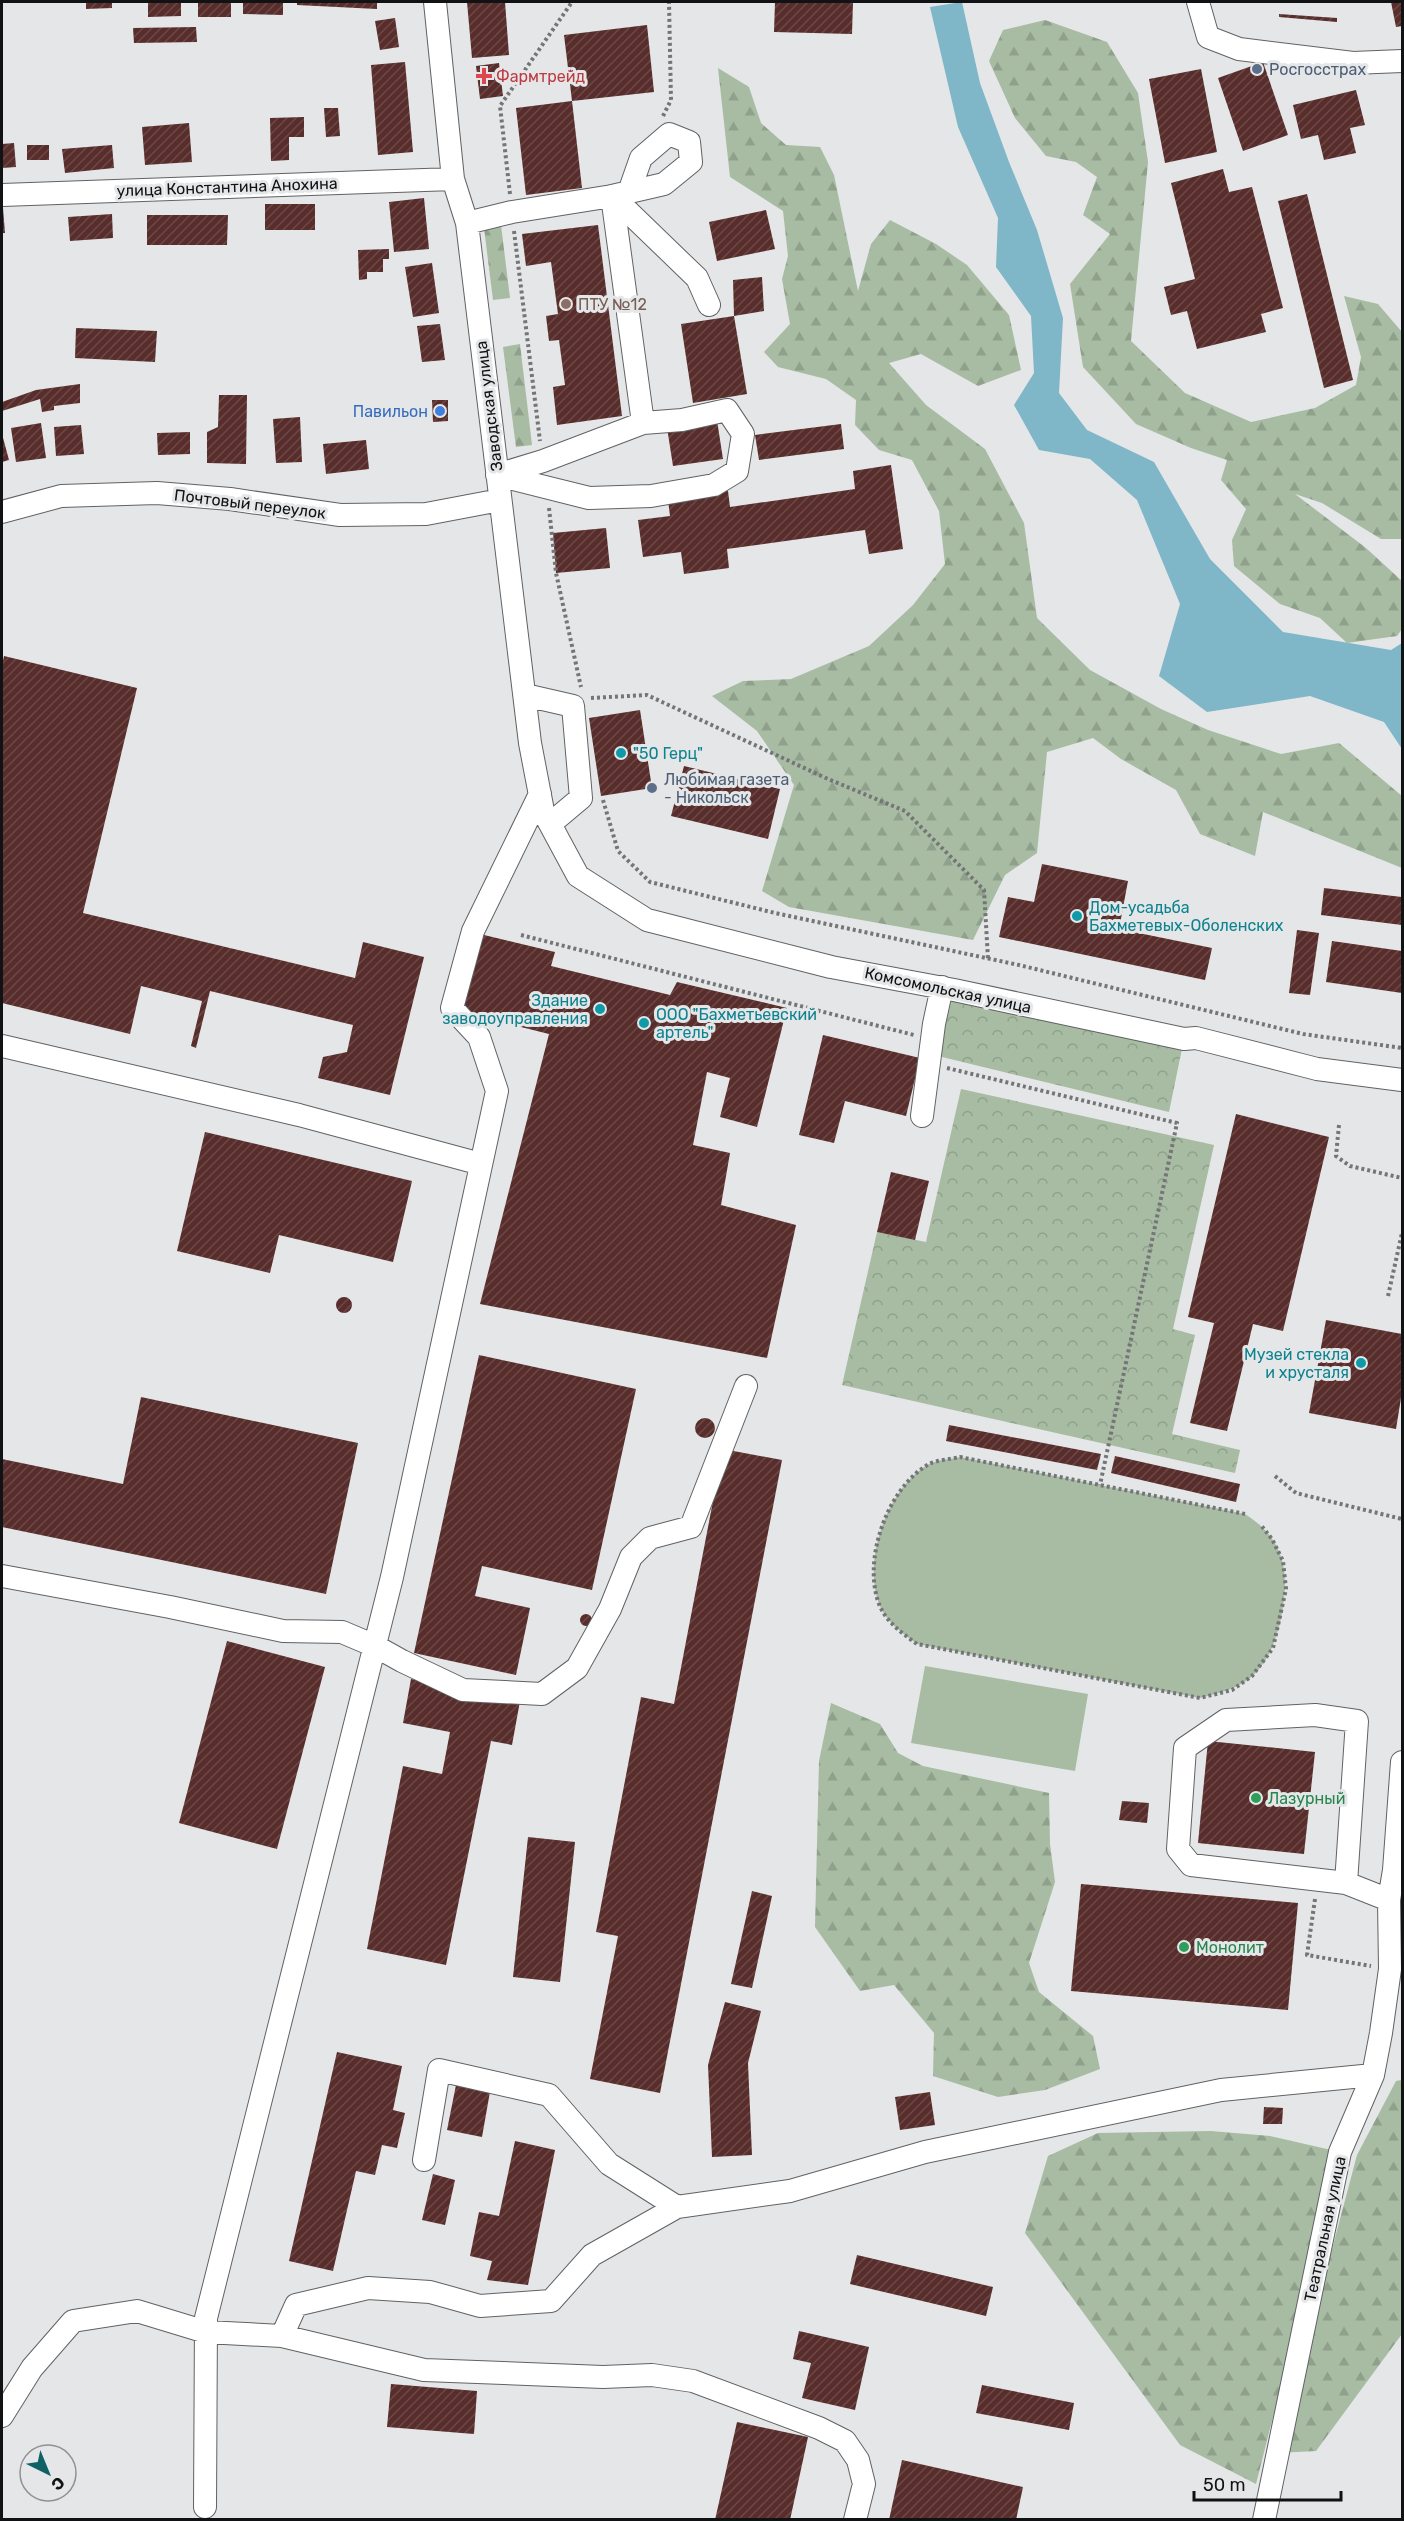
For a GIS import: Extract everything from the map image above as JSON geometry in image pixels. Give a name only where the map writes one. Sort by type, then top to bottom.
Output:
[{"type":"street","name":"Заводская улица","points":[[435,2],[453,179],[467,223],[530,743],[544,810]]},
{"type":"street","points":[[1198,2],[1208,37],[1239,49],[1353,63],[1402,61]]},
{"type":"street","name":"улица Константина Анохина","points":[[2,195],[453,179]]},
{"type":"street","points":[[467,223],[512,212],[621,194]]},
{"type":"street","points":[[621,194],[697,278],[710,305]]},
{"type":"street","points":[[621,194],[643,423]]},
{"type":"street","points":[[727,410],[743,434],[737,471],[714,484],[651,496],[589,498],[497,475],[543,461],[643,423],[682,420],[727,410]]},
{"type":"street","name":"Почтовый переулок","points":[[2,512],[61,496],[157,492],[230,499],[340,515],[426,514],[500,500]]},
{"type":"street","points":[[205,2507],[206,2332],[209,2306],[395,1566],[497,1091],[479,1037],[452,1008],[473,931],[544,810],[580,798],[573,706],[525,694]]},
{"type":"street","name":"Комсомольская улица","points":[[544,810],[578,876],[646,920],[831,967],[942,987],[1184,1039],[1196,1038],[1317,1069],[1402,1080]]},
{"type":"street","points":[[922,1116],[932,1039],[942,987]]},
{"type":"street","points":[[2,1046],[299,1115],[481,1164]]},
{"type":"street","points":[[2,1576],[283,1631],[342,1632],[463,1690],[542,1694],[577,1668],[610,1609],[631,1557],[650,1538],[691,1527],[746,1386]]},
{"type":"street","points":[[1346,1883],[1357,1721],[1315,1716],[1226,1720],[1185,1748],[1178,1849],[1191,1866],[1346,1883],[1389,1900]]},
{"type":"street","name":"Театральная улица","points":[[1264,2520],[1340,2152],[1373,2075],[1390,1969],[1389,1900],[1398,1875],[1402,1762]]},
{"type":"street","points":[[424,2160],[439,2070],[549,2095],[609,2164],[677,2207]]},
{"type":"street","points":[[282,2336],[296,2306],[368,2288],[430,2292],[480,2306],[551,2301],[592,2255],[677,2207],[790,2191],[924,2152],[1221,2090],[1373,2075]]},
{"type":"street","points":[[2,2416],[32,2368],[73,2321],[137,2311],[206,2332],[282,2336],[424,2370],[603,2377],[652,2375],[693,2381],[819,2428],[844,2441],[858,2460],[864,2484],[855,2520]]},
{"type":"path","points":[[543,461],[500,106],[572,2]]},
{"type":"path","points":[[661,119],[671,100],[669,2]]},
{"type":"path","points":[[547,487],[556,573],[581,688]]},
{"type":"path","points":[[584,699],[647,695],[828,779],[905,811],[984,890],[988,959]]},
{"type":"path","points":[[601,796],[618,852],[650,882],[775,914],[988,959],[1303,1034],[1402,1048]]},
{"type":"path","points":[[520,935],[932,1039]]},
{"type":"path","points":[[929,1064],[1177,1123],[1100,1485]]},
{"type":"path","points":[[1339,1125],[1336,1156],[1350,1166],[1402,1178]]},
{"type":"path","points":[[1388,1296],[1402,1233]]},
{"type":"path","points":[[1245,1514],[960,1456],[930,1463],[903,1485],[884,1521],[876,1551],[873,1579],[879,1605],[894,1627],[917,1644],[1200,1698],[1232,1690],[1252,1676],[1273,1648],[1286,1589],[1283,1561],[1272,1539],[1260,1524]]},
{"type":"path","points":[[1275,1476],[1296,1493],[1402,1519]]},
{"type":"path","points":[[1318,1880],[1307,1955],[1390,1969]]},
{"type":"green space","points":[[1045,20],[1107,42],[1138,93],[1148,162],[1131,341],[1185,393],[1251,422],[1315,408],[1356,385],[1361,357],[1344,296],[1378,304],[1402,332],[1402,539],[1381,539],[1322,503],[1295,494],[1366,548],[1402,581],[1402,629],[1397,636],[1347,643],[1320,618],[1280,604],[1234,566],[1232,540],[1246,509],[1221,480],[1227,460],[1191,448],[1136,424],[1083,367],[1070,284],[1110,234],[1083,215],[1097,177],[1076,162],[1046,156],[1015,118],[989,61],[1003,30]]},
{"type":"green space","points":[[718,68],[749,87],[761,123],[786,145],[820,147],[834,175],[858,291],[871,244],[890,220],[936,244],[967,265],[1009,315],[1021,370],[978,386],[921,354],[889,363],[926,405],[985,449],[1024,523],[1037,618],[1090,670],[1161,709],[1208,730],[1281,754],[1339,743],[1402,796],[1402,868],[1263,812],[1255,856],[1200,834],[1176,790],[1121,759],[1093,738],[1047,752],[1037,853],[1005,875],[973,940],[789,907],[762,891],[794,785],[757,731],[712,696],[743,681],[791,679],[869,646],[913,605],[945,564],[939,511],[912,460],[879,450],[855,425],[856,400],[826,379],[778,367],[764,352],[790,324],[782,279],[788,256],[783,211],[730,177]]},
{"type":"green space","points":[[501,225],[510,298],[493,300],[484,228]]},
{"type":"green space","points":[[520,344],[532,445],[516,447],[503,347]]},
{"type":"green space","points":[[954,990],[1184,1039],[1169,1112],[938,1056]]},
{"type":"green space","points":[[961,1089],[1214,1145],[1173,1329],[1195,1335],[1172,1434],[1240,1450],[1235,1473],[842,1385],[877,1232],[926,1242]]},
{"type":"green space","points":[[960,1457],[1245,1514],[1259,1524],[1277,1546],[1284,1572],[1284,1602],[1281,1618],[1267,1658],[1250,1678],[1226,1691],[1200,1698],[917,1644],[890,1622],[879,1604],[874,1566],[877,1546],[882,1526],[891,1507],[914,1475],[929,1464]]},
{"type":"green space","points":[[925,1666],[1088,1694],[1075,1771],[911,1743]]},
{"type":"green space","points":[[831,1703],[880,1724],[898,1753],[923,1766],[1049,1793],[1050,1844],[1055,1882],[1029,1963],[1039,1992],[1093,2036],[1100,2069],[1045,2090],[998,2097],[933,2076],[934,2033],[894,1985],[860,1991],[815,1927],[819,1761]]},
{"type":"green space","points":[[1402,2080],[1402,2334],[1316,2451],[1278,2453],[1357,2155],[1396,2081]]},
{"type":"green space","points":[[1211,2131],[1270,2136],[1340,2152],[1256,2484],[1180,2445],[1025,2233],[1048,2156],[1098,2133]]},
{"type":"water","points":[[962,2],[980,83],[1037,230],[1063,318],[1059,393],[1087,430],[1154,462],[1210,559],[1283,632],[1391,650],[1402,643],[1402,749],[1384,722],[1310,696],[1207,712],[1159,676],[1180,604],[1137,500],[1090,459],[1039,450],[1014,405],[1034,373],[1031,316],[996,267],[998,218],[958,127],[930,7]]},
{"type":"building","points":[[86,2],[112,2],[112,8],[86,9]]},
{"type":"building","points":[[148,2],[181,2],[181,16],[148,17]]},
{"type":"building","points":[[198,2],[231,2],[231,17],[198,17]]},
{"type":"building","points":[[243,2],[283,2],[283,15],[243,14]]},
{"type":"building","points":[[297,2],[377,2],[377,9],[297,5]]},
{"type":"building","points":[[467,2],[505,2],[509,55],[472,58]]},
{"type":"building","points":[[775,2],[853,2],[852,34],[774,32]]},
{"type":"building","points":[[1391,2],[1402,2],[1402,26],[1396,27]]},
{"type":"building","points":[[1279,14],[1337,18],[1337,22],[1279,17]]},
{"type":"building","points":[[395,18],[399,47],[380,50],[375,21]]},
{"type":"building","points":[[647,25],[654,92],[572,101],[564,35]]},
{"type":"building","points":[[196,27],[197,42],[134,43],[133,28]]},
{"type":"building","points":[[405,62],[413,152],[378,155],[371,65]]},
{"type":"building","points":[[1263,62],[1288,135],[1243,151],[1218,78]]},
{"type":"building","points":[[499,63],[503,96],[480,99],[476,66]]},
{"type":"building","points":[[1201,69],[1217,152],[1165,163],[1149,79]]},
{"type":"building","points":[[1356,90],[1365,125],[1350,128],[1356,153],[1324,160],[1318,135],[1301,139],[1293,105]]},
{"type":"building","points":[[572,101],[582,188],[526,195],[516,108]]},
{"type":"building","points":[[324,108],[338,108],[340,136],[326,137]]},
{"type":"building","points":[[304,117],[304,137],[289,137],[289,160],[271,161],[270,118]]},
{"type":"building","points":[[189,123],[192,162],[145,165],[142,127]]},
{"type":"building","points":[[14,143],[16,167],[2,168],[2,144]]},
{"type":"building","points":[[27,145],[49,145],[49,160],[27,160]]},
{"type":"building","points":[[112,145],[114,168],[65,173],[62,149]]},
{"type":"building","points":[[1223,169],[1229,192],[1252,187],[1283,308],[1261,314],[1266,332],[1197,349],[1187,311],[1171,315],[1164,287],[1195,279],[1171,183]]},
{"type":"building","points":[[1307,194],[1353,380],[1324,388],[1278,201]]},
{"type":"building","points":[[424,198],[429,249],[394,252],[389,202]]},
{"type":"building","points":[[265,204],[315,204],[315,230],[265,230]]},
{"type":"building","points":[[3,208],[5,233],[2,233]]},
{"type":"building","points":[[766,210],[775,249],[717,261],[709,222]]},
{"type":"building","points":[[112,214],[113,238],[70,241],[68,217]]},
{"type":"building","points":[[147,215],[228,215],[227,245],[147,245]]},
{"type":"building","points":[[598,225],[622,416],[557,425],[553,387],[565,385],[559,340],[549,341],[546,316],[558,314],[551,262],[526,266],[522,234]]},
{"type":"building","points":[[389,249],[389,259],[383,259],[383,272],[367,272],[367,279],[359,280],[358,250]]},
{"type":"building","points":[[432,263],[439,313],[413,317],[405,267]]},
{"type":"building","points":[[762,277],[764,311],[734,316],[733,280]]},
{"type":"building","points":[[734,316],[747,394],[693,403],[681,324]]},
{"type":"building","points":[[440,324],[445,360],[422,362],[417,326]]},
{"type":"building","points":[[76,328],[157,331],[155,362],[75,358]]},
{"type":"building","points":[[80,384],[80,403],[54,406],[54,410],[42,412],[40,399],[2,411],[2,402],[36,390]]},
{"type":"building","points":[[219,395],[247,395],[246,464],[207,463],[207,432],[218,427]]},
{"type":"building","points":[[432,400],[448,400],[448,421],[433,422]]},
{"type":"building","points":[[716,414],[723,459],[673,466],[666,421]]},
{"type":"building","points":[[300,417],[302,462],[276,463],[273,419]]},
{"type":"building","points":[[41,423],[46,458],[16,462],[11,428]]},
{"type":"building","points":[[841,424],[844,449],[759,460],[755,435]]},
{"type":"building","points":[[81,425],[84,454],[56,456],[54,427]]},
{"type":"building","points":[[190,432],[190,454],[158,455],[157,433]]},
{"type":"building","points":[[2,434],[9,460],[2,462]]},
{"type":"building","points":[[366,440],[369,469],[326,474],[323,444]]},
{"type":"building","points":[[891,465],[903,549],[869,554],[865,530],[727,549],[729,568],[684,574],[681,552],[643,557],[638,520],[670,516],[668,500],[728,491],[730,507],[855,489],[853,471]]},
{"type":"building","points":[[606,528],[610,568],[556,573],[553,533]]},
{"type":"building","points":[[4,656],[137,688],[83,913],[355,978],[363,942],[424,957],[390,1095],[318,1078],[323,1057],[347,1052],[353,1025],[210,991],[196,1048],[191,1046],[202,1001],[141,986],[130,1034],[2,1003],[2,666]]},
{"type":"building","name":"\"50 Герц\"","points":[[640,710],[652,788],[601,796],[589,718]]},
{"type":"building","points":[[684,766],[780,789],[768,839],[671,816]]},
{"type":"building","points":[[1042,864],[1128,881],[1119,929],[1212,948],[1205,980],[999,937],[1008,897],[1034,902]]},
{"type":"building","points":[[1324,888],[1402,897],[1402,925],[1321,915]]},
{"type":"building","points":[[1297,930],[1319,933],[1310,995],[1289,993]]},
{"type":"building","points":[[480,934],[555,952],[551,966],[670,995],[677,982],[787,1008],[757,1127],[720,1117],[730,1078],[707,1072],[693,1145],[730,1153],[721,1205],[796,1225],[767,1358],[480,1304],[549,1034],[461,1012]]},
{"type":"building","points":[[1332,941],[1402,951],[1402,993],[1326,982]]},
{"type":"building","points":[[823,1035],[920,1058],[906,1116],[845,1101],[834,1143],[799,1135]]},
{"type":"building","points":[[1236,1114],[1329,1137],[1283,1331],[1253,1324],[1227,1431],[1190,1423],[1214,1323],[1188,1317]]},
{"type":"building","points":[[205,1132],[412,1181],[393,1262],[279,1235],[270,1273],[177,1251]]},
{"type":"building","points":[[891,1172],[929,1181],[915,1240],[877,1232]]},
{"type":"building","points":[[344,1297],[350,1299],[352,1305],[350,1311],[344,1313],[338,1311],[336,1305],[338,1299]]},
{"type":"building","name":"Музей стекла и хрусталя","points":[[1326,1320],[1402,1334],[1402,1392],[1396,1429],[1309,1413]]},
{"type":"building","points":[[479,1355],[636,1389],[592,1590],[482,1566],[475,1596],[530,1608],[516,1675],[414,1653]]},
{"type":"building","points":[[141,1397],[358,1443],[326,1594],[2,1527],[2,1459],[123,1484]]},
{"type":"building","points":[[705,1418],[712,1421],[715,1428],[712,1435],[705,1438],[698,1435],[695,1428],[698,1421]]},
{"type":"building","points":[[949,1425],[1101,1454],[1097,1470],[946,1441]]},
{"type":"building","points":[[723,1449],[782,1460],[660,2093],[590,2079],[618,1936],[596,1932],[641,1697],[674,1704]]},
{"type":"building","points":[[1115,1456],[1240,1484],[1236,1502],[1111,1473]]},
{"type":"building","points":[[588,1614],[592,1620],[588,1626],[584,1626],[580,1618]]},
{"type":"building","points":[[227,1641],[325,1667],[277,1849],[179,1823]]},
{"type":"building","points":[[411,1679],[520,1701],[512,1745],[491,1741],[446,1965],[367,1949],[403,1766],[442,1774],[450,1732],[403,1723]]},
{"type":"building","name":"Лазурный","points":[[1208,1741],[1315,1752],[1304,1854],[1198,1843]]},
{"type":"building","points":[[1122,1801],[1149,1803],[1147,1823],[1119,1820]]},
{"type":"building","points":[[528,1837],[575,1842],[560,1982],[513,1977]]},
{"type":"building","name":"Монолит","points":[[1081,1884],[1298,1903],[1288,2010],[1071,1991]]},
{"type":"building","points":[[752,1891],[772,1896],[752,1988],[731,1984]]},
{"type":"building","points":[[725,2002],[761,2011],[748,2063],[752,2155],[712,2157],[708,2065]]},
{"type":"building","points":[[337,2052],[402,2066],[393,2110],[405,2113],[397,2148],[382,2145],[375,2175],[356,2171],[333,2271],[289,2261]]},
{"type":"building","points":[[457,2080],[491,2086],[482,2137],[447,2130]]},
{"type":"building","points":[[930,2092],[935,2125],[900,2130],[895,2097]]},
{"type":"building","points":[[1264,2107],[1283,2108],[1282,2124],[1263,2124]]},
{"type":"building","points":[[515,2141],[555,2150],[528,2285],[487,2280],[492,2261],[470,2256],[479,2212],[499,2216]]},
{"type":"building","points":[[433,2174],[455,2180],[445,2225],[422,2220]]},
{"type":"building","points":[[857,2255],[993,2287],[986,2316],[850,2284]]},
{"type":"building","points":[[799,2331],[869,2347],[855,2410],[802,2398],[811,2363],[793,2359]]},
{"type":"building","points":[[391,2384],[477,2391],[474,2434],[387,2427]]},
{"type":"building","points":[[982,2385],[1074,2403],[1069,2430],[976,2413]]},
{"type":"building","points":[[737,2422],[808,2437],[790,2520],[715,2520]]},
{"type":"building","points":[[902,2460],[1023,2487],[1016,2520],[889,2520]]},
{"type":"place","name":"Росгосстрах","points":[[1257,69]]},
{"type":"place","name":"Фармтрейд","points":[[484,76]]},
{"type":"place","name":"ПТУ №12","points":[[566,304]]},
{"type":"place","name":"Павильон","points":[[440,411]]},
{"type":"place","name":"\"50 Герц\"","points":[[621,753]]},
{"type":"place","name":"Любимая газета - Никольск","points":[[652,788]]},
{"type":"place","name":"Дом-усадьба Бахметевых-Оболенских","points":[[1077,916]]},
{"type":"place","name":"Здание заводоуправления","points":[[600,1009]]},
{"type":"place","name":"ООО \"Бахметьевский артель\"","points":[[644,1023]]},
{"type":"place","name":"Музей стекла и хрусталя","points":[[1361,1363]]},
{"type":"place","name":"Лазурный","points":[[1256,1798]]},
{"type":"place","name":"Монолит","points":[[1184,1947]]}]
